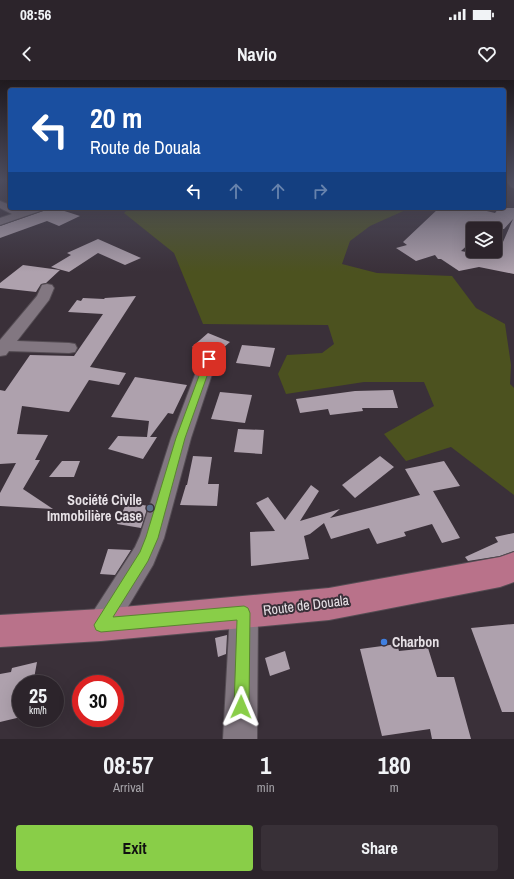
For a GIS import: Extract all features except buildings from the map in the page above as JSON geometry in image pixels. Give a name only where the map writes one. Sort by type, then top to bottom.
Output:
[{"type":"highway","name":"Route de Douala","points":[[0,632],[244,613],[329,604],[500,572],[514,567]]},
{"type":"street","points":[[13,211],[21,215]]},
{"type":"street","points":[[0,222],[32,211]]},
{"type":"street","points":[[2,348],[44,297],[47,288]]},
{"type":"street","points":[[2,348],[68,348]]},
{"type":"street","points":[[101,625],[144,556],[152,538],[180,438],[209,359]]},
{"type":"street","points":[[240,739],[244,613]]},
{"type":"green space","points":[[126,211],[404,211],[370,226],[350,241],[342,264],[377,273],[452,276],[476,308],[505,324],[511,365],[510,384],[514,388],[514,495],[451,447],[406,461],[384,434],[434,406],[424,382],[364,382],[286,394],[278,374],[287,355],[322,353],[334,344],[328,325],[203,324],[174,253],[124,213]]},
{"type":"place","name":"Société Civile Immobilière Case","points":[[150,508]]},
{"type":"place","name":"Charbon","points":[[384,642]]},
{"type":"route","points":[[209,359],[180,438],[152,538],[144,556],[101,625],[244,613],[241,707]]}]
